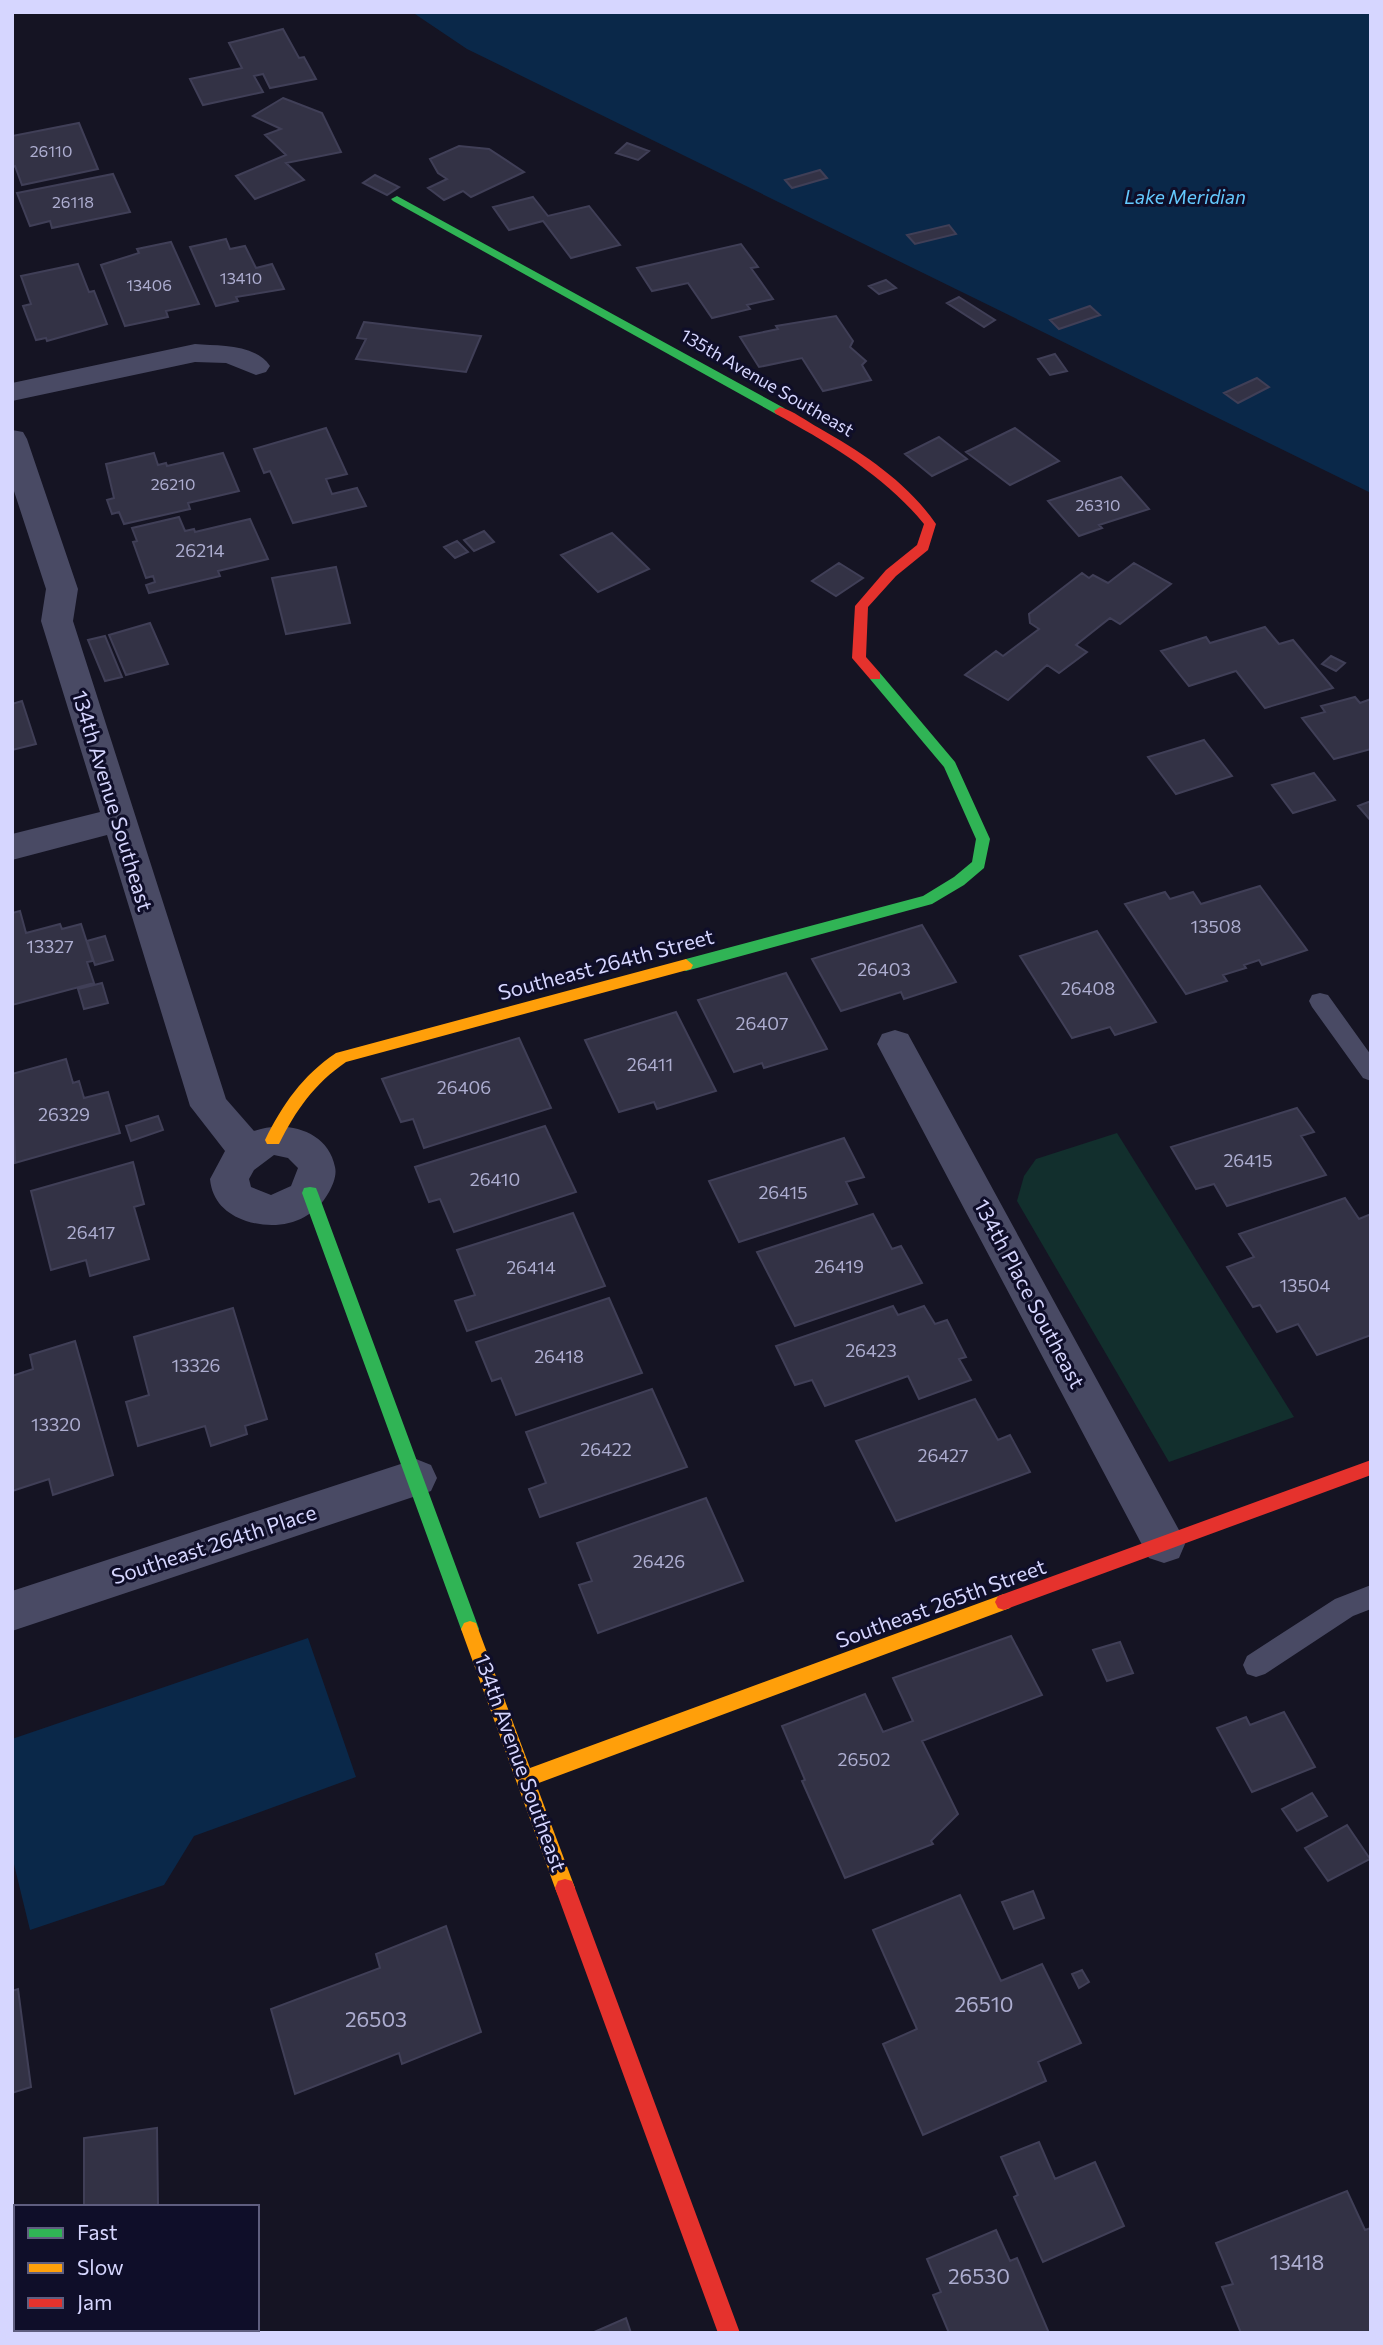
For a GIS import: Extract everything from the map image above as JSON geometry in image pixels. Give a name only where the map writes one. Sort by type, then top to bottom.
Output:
[{"type":"street","name":"135th Avenue Southeast","points":[[397,199],[836,442],[912,499],[930,524],[923,547],[891,573],[862,606],[859,658],[950,765],[983,839],[979,864]]},
{"type":"street","points":[[12,392],[195,353],[231,355],[256,366]]},
{"type":"street","name":"134th Avenue Southeast","points":[[12,439],[62,589],[57,621],[117,820],[209,1106],[260,1145],[299,1144],[309,1151],[318,1171],[310,1193],[729,2333]]},
{"type":"street","points":[[12,847],[117,820]]},
{"type":"street","name":"Southeast 264th Street","points":[[260,1145],[298,1088],[311,1075],[341,1057],[927,900],[959,881],[979,864]]},
{"type":"street","name":"134th Place Southeast","points":[[895,1044],[1164,1544]]},
{"type":"street","points":[[260,1145],[231,1171],[230,1183],[235,1194],[244,1203],[271,1211],[286,1209],[310,1193]]},
{"type":"street","name":"Southeast 265th Street","points":[[526,1779],[1371,1467]]},
{"type":"street","name":"Southeast 264th Place","points":[[12,1611],[416,1478]]},
{"type":"lane","points":[[1320,1001],[1371,1072]]},
{"type":"lane","points":[[1256,1665],[1345,1607],[1371,1597]]},
{"type":"green space","points":[[1117,1133],[1294,1417],[1169,1462],[1017,1201],[1024,1176],[1036,1159]]},
{"type":"water","name":"Lake Meridian","points":[[412,12],[1371,12],[1371,493],[467,49]]},
{"type":"water","points":[[308,1638],[356,1777],[194,1836],[164,1885],[30,1930],[12,1856],[12,1739]]},
{"type":"building","points":[[283,29],[299,58],[304,57],[316,79],[270,88],[263,74],[254,76],[263,92],[203,105],[190,79],[242,68],[229,43]]},
{"type":"building","points":[[283,98],[322,113],[341,152],[286,163],[304,180],[255,199],[236,176],[286,155],[265,135],[281,129],[253,116]]},
{"type":"building","points":[[79,123],[98,169],[22,185],[15,166],[12,167],[12,136]]},
{"type":"building","points":[[627,143],[649,151],[638,160],[616,153]]},
{"type":"building","points":[[459,146],[489,149],[524,172],[471,197],[463,191],[444,200],[428,188],[447,179],[438,173],[430,159]]},
{"type":"building","points":[[820,170],[827,178],[792,188],[785,180]]},
{"type":"building","points":[[113,174],[130,212],[52,228],[50,221],[30,226],[17,193]]},
{"type":"building","points":[[375,175],[399,187],[387,195],[363,183]]},
{"type":"building","points":[[533,197],[548,216],[589,206],[620,245],[571,258],[543,221],[509,230],[493,207]]},
{"type":"building","points":[[949,225],[956,234],[915,244],[907,235]]},
{"type":"building","points":[[226,239],[230,249],[245,246],[256,268],[272,264],[284,289],[236,297],[238,301],[216,306],[190,247]]},
{"type":"building","points":[[171,242],[199,304],[166,311],[168,317],[125,326],[101,265],[139,253],[137,249]]},
{"type":"building","points":[[741,244],[758,267],[751,268],[773,299],[747,305],[750,309],[712,318],[688,283],[652,291],[637,268]]},
{"type":"building","points":[[78,264],[89,292],[94,291],[107,324],[47,341],[46,338],[36,340],[23,306],[31,304],[21,276]]},
{"type":"building","points":[[886,280],[896,288],[879,294],[869,286]]},
{"type":"building","points":[[959,297],[995,320],[984,327],[947,303]]},
{"type":"building","points":[[1090,306],[1100,315],[1059,329],[1050,320]]},
{"type":"building","points":[[836,316],[853,341],[850,347],[866,361],[862,365],[871,380],[823,391],[802,358],[759,367],[740,337],[778,329],[776,326]]},
{"type":"building","points":[[364,322],[481,336],[466,372],[356,359],[366,339],[357,338]]},
{"type":"building","points":[[1055,354],[1067,371],[1050,375],[1038,359]]},
{"type":"building","points":[[1257,378],[1269,387],[1238,403],[1224,393]]},
{"type":"building","points":[[326,428],[347,474],[326,479],[332,494],[357,488],[366,506],[293,523],[270,471],[264,473],[254,449]]},
{"type":"building","points":[[1015,428],[1059,461],[1010,485],[966,452]]},
{"type":"building","points":[[939,437],[967,459],[932,476],[905,454]]},
{"type":"building","points":[[154,453],[158,465],[166,463],[167,466],[223,453],[239,491],[188,503],[190,509],[124,524],[119,512],[112,514],[107,500],[114,498],[106,464]]},
{"type":"building","points":[[1121,477],[1149,509],[1099,525],[1102,528],[1079,536],[1048,501]]},
{"type":"building","points":[[179,517],[185,531],[194,529],[195,532],[250,519],[268,559],[218,571],[220,576],[149,593],[146,585],[155,582],[153,576],[146,578],[133,542],[137,541],[132,528]]},
{"type":"building","points":[[484,531],[494,542],[474,551],[464,540]]},
{"type":"building","points":[[612,533],[649,569],[598,592],[561,555]]},
{"type":"building","points":[[457,541],[468,552],[455,558],[444,547]]},
{"type":"building","points":[[839,563],[863,578],[836,596],[812,581]]},
{"type":"building","points":[[1134,563],[1171,584],[1120,624],[1110,618],[1076,645],[1087,652],[1059,673],[1047,665],[1008,700],[965,675],[996,651],[1003,656],[1039,629],[1030,623],[1029,614],[1082,573],[1089,578],[1093,575],[1108,583]]},
{"type":"building","points":[[336,567],[350,623],[286,634],[272,578]]},
{"type":"building","points":[[150,623],[168,664],[126,675],[109,635]]},
{"type":"building","points":[[1265,627],[1279,644],[1293,640],[1333,688],[1265,708],[1236,671],[1189,686],[1161,651],[1206,637],[1210,643]]},
{"type":"building","points":[[105,636],[122,677],[105,681],[88,640]]},
{"type":"building","points":[[1331,656],[1345,663],[1336,671],[1322,664]]},
{"type":"building","points":[[1355,697],[1360,703],[1371,699],[1371,749],[1334,759],[1302,718],[1325,712],[1321,706]]},
{"type":"building","points":[[22,701],[36,744],[12,750],[12,704]]},
{"type":"building","points":[[1204,740],[1232,776],[1176,794],[1148,757]]},
{"type":"building","points":[[1314,773],[1335,800],[1293,813],[1272,785]]},
{"type":"building","points":[[1371,801],[1371,821],[1358,806]]},
{"type":"building","points":[[1260,886],[1307,950],[1262,965],[1259,960],[1244,965],[1246,968],[1223,975],[1227,981],[1186,994],[1125,904],[1165,892],[1170,899],[1193,892],[1201,904]]},
{"type":"building","points":[[20,911],[26,933],[60,924],[62,929],[81,924],[93,961],[87,962],[94,983],[12,1005],[12,913]]},
{"type":"building","points":[[922,925],[956,982],[904,999],[901,992],[841,1011],[812,959]]},
{"type":"building","points":[[1097,931],[1156,1022],[1115,1035],[1110,1027],[1072,1038],[1020,956]]},
{"type":"building","points":[[105,936],[113,960],[95,965],[87,941]]},
{"type":"building","points":[[786,973],[827,1049],[764,1068],[762,1063],[734,1072],[698,1000]]},
{"type":"building","points":[[102,983],[108,1003],[84,1009],[78,989]]},
{"type":"building","points":[[676,1012],[716,1091],[657,1109],[654,1102],[619,1112],[585,1040]]},
{"type":"building","points":[[519,1038],[551,1108],[424,1148],[413,1119],[401,1122],[382,1079]]},
{"type":"building","points":[[66,1059],[73,1083],[79,1081],[84,1098],[108,1092],[120,1133],[15,1163],[12,1074]]},
{"type":"building","points":[[1297,1108],[1314,1132],[1301,1136],[1326,1175],[1227,1206],[1214,1184],[1196,1189],[1171,1147]]},
{"type":"building","points":[[158,1116],[163,1130],[131,1141],[126,1126]]},
{"type":"building","points":[[545,1126],[576,1192],[454,1232],[440,1199],[429,1202],[415,1167]]},
{"type":"building","points":[[844,1138],[864,1177],[846,1182],[857,1204],[739,1242],[709,1181]]},
{"type":"building","points":[[133,1162],[144,1204],[134,1207],[149,1259],[90,1276],[86,1260],[51,1270],[31,1191]]},
{"type":"building","points":[[1345,1198],[1359,1219],[1371,1214],[1371,1335],[1317,1355],[1298,1324],[1277,1332],[1260,1305],[1253,1307],[1227,1267],[1254,1257],[1239,1234]]},
{"type":"building","points":[[573,1213],[605,1286],[467,1331],[455,1301],[475,1295],[457,1250]]},
{"type":"building","points":[[873,1214],[892,1249],[901,1246],[922,1283],[795,1326],[757,1252]]},
{"type":"building","points":[[609,1298],[642,1373],[516,1415],[501,1378],[492,1381],[476,1342]]},
{"type":"building","points":[[893,1306],[898,1315],[924,1306],[935,1324],[947,1320],[966,1357],[959,1359],[971,1380],[919,1399],[908,1376],[825,1406],[812,1380],[795,1385],[776,1346]]},
{"type":"building","points":[[233,1308],[267,1419],[245,1426],[247,1434],[211,1446],[205,1426],[138,1446],[126,1402],[149,1395],[134,1337]]},
{"type":"building","points":[[75,1341],[113,1475],[53,1495],[49,1479],[12,1491],[12,1376],[33,1369],[30,1355]]},
{"type":"building","points":[[652,1389],[687,1467],[540,1517],[529,1489],[546,1483],[526,1432]]},
{"type":"building","points":[[975,1399],[998,1440],[1010,1435],[1030,1472],[896,1521],[856,1441]]},
{"type":"building","points":[[706,1498],[743,1581],[598,1633],[579,1585],[592,1581],[577,1543]]},
{"type":"building","points":[[1011,1636],[1042,1695],[922,1741],[958,1814],[931,1841],[933,1844],[845,1878],[802,1781],[805,1780],[782,1726],[865,1694],[883,1732],[913,1721],[893,1678]]},
{"type":"building","points":[[1120,1642],[1133,1673],[1107,1681],[1093,1650]]},
{"type":"building","points":[[1284,1712],[1315,1767],[1252,1792],[1217,1728],[1246,1717],[1250,1725]]},
{"type":"building","points":[[1312,1793],[1327,1816],[1297,1831],[1282,1809]]},
{"type":"building","points":[[1347,1825],[1370,1859],[1328,1881],[1305,1848]]},
{"type":"building","points":[[1033,1891],[1044,1918],[1014,1929],[1002,1902]]},
{"type":"building","points":[[960,1895],[1001,1981],[1042,1964],[1081,2043],[1038,2062],[1046,2081],[923,2135],[883,2044],[917,2029],[873,1930]]},
{"type":"building","points":[[446,1926],[481,2032],[402,2064],[399,2053],[295,2094],[271,2009],[380,1968],[376,1954]]},
{"type":"building","points":[[1082,1970],[1089,1982],[1079,1988],[1072,1974]]},
{"type":"building","points":[[18,1989],[31,2087],[12,2093],[12,1991]]},
{"type":"building","points":[[157,2128],[158,2205],[84,2205],[84,2138]]},
{"type":"building","points":[[1039,2142],[1055,2179],[1095,2162],[1124,2226],[1043,2262],[1014,2197],[1018,2195],[1001,2157]]},
{"type":"building","points":[[1347,2191],[1365,2230],[1371,2228],[1371,2333],[1241,2333],[1222,2287],[1233,2284],[1216,2243]]},
{"type":"building","points":[[996,2230],[1010,2261],[1017,2258],[1049,2333],[949,2333],[933,2295],[941,2292],[927,2259]]},
{"type":"building","points":[[626,2318],[631,2333],[592,2333]]},
{"type":"building","points":[[76,2331],[156,2331],[156,2333]]},
{"type":"traffic: fast","points":[[397,199],[780,411]]},
{"type":"traffic: fast","points":[[686,965],[927,900],[959,881],[979,864],[983,839],[950,765],[875,676]]},
{"type":"traffic: fast","points":[[310,1193],[470,1629]]},
{"type":"traffic: slow","points":[[273,1140],[300,1093],[317,1075],[341,1057],[686,965]]},
{"type":"traffic: slow","points":[[526,1779],[1004,1602]]},
{"type":"traffic: slow","points":[[470,1629],[565,1888]]},
{"type":"traffic: jam","points":[[780,411],[841,446],[881,474],[899,489],[930,524],[923,547],[891,573],[862,606],[859,658],[875,676]]},
{"type":"traffic: jam","points":[[1004,1602],[1371,1467]]},
{"type":"traffic: jam","points":[[565,1888],[729,2333]]}]
